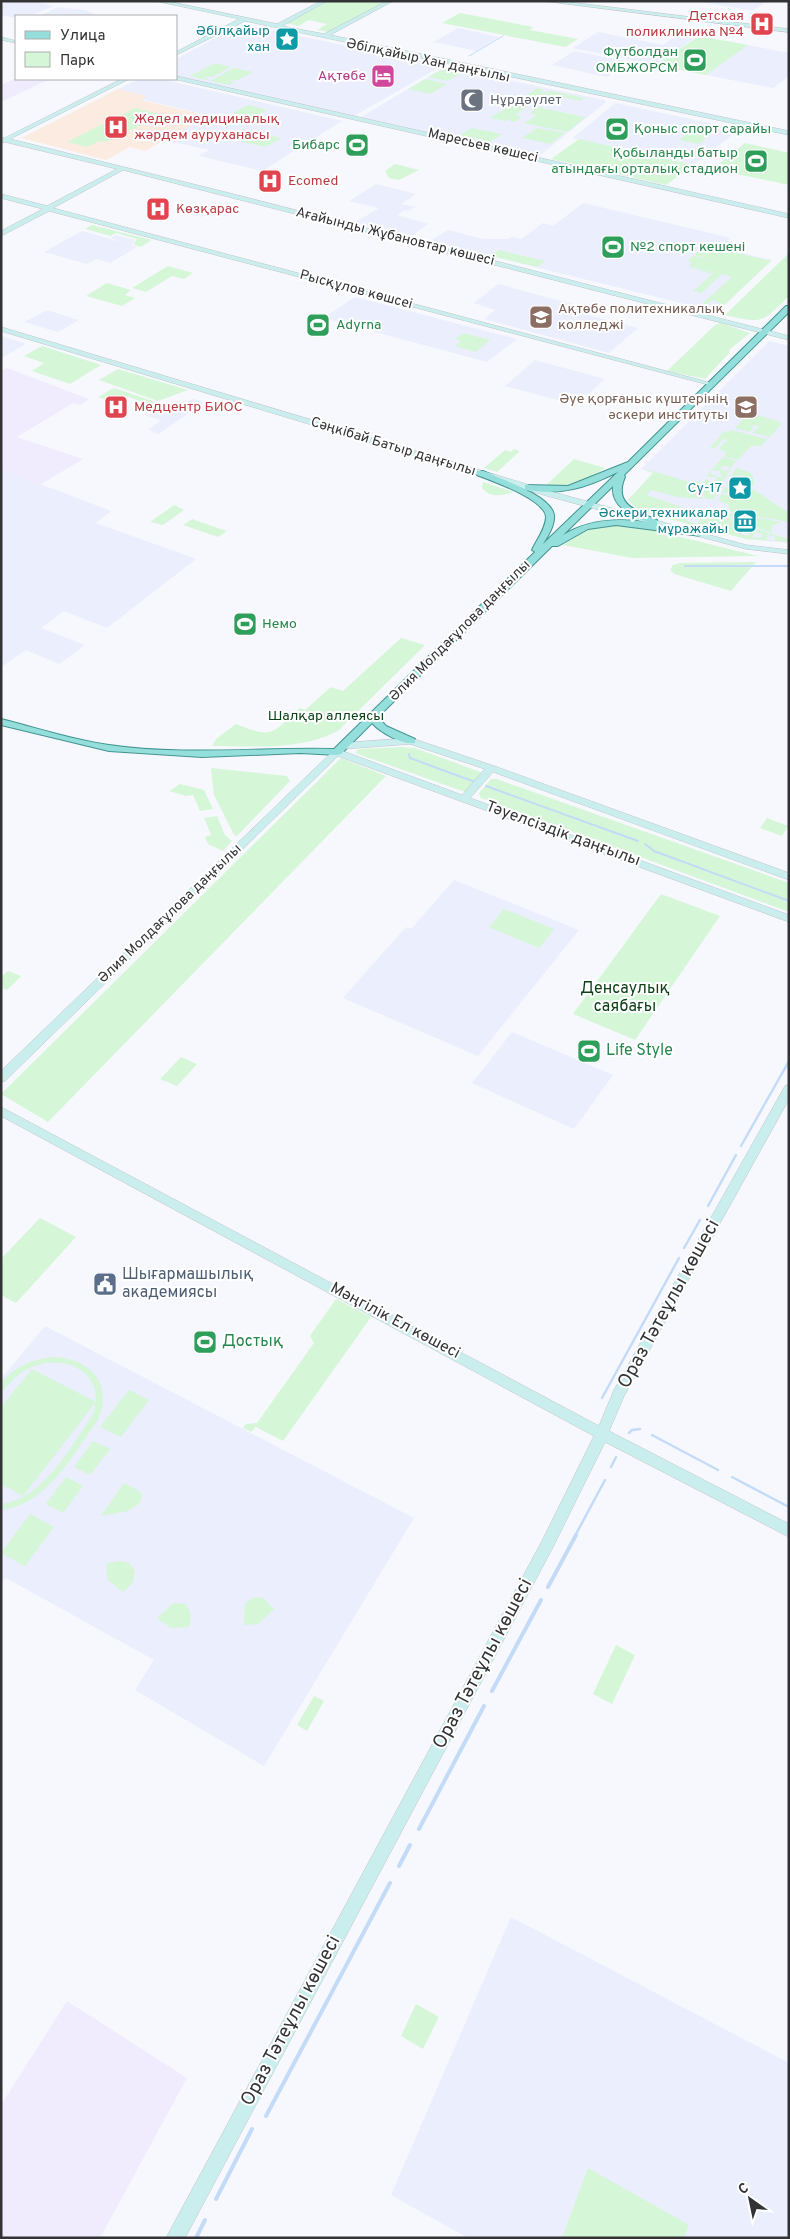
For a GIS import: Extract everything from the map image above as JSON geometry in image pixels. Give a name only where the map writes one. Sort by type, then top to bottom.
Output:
[{"type":"main road","name":"Әлия Молдағұлова даңғылы","points":[[340,749],[789,308]]},
{"type":"main road","points":[[528,487],[548,491],[568,490],[639,457]]},
{"type":"main road","points":[[630,465],[616,488],[618,500],[633,512],[654,522]]},
{"type":"main road","points":[[480,473],[538,499],[548,508],[550,518],[548,527],[532,559]]},
{"type":"main road","points":[[532,559],[577,530],[602,523],[628,524],[698,534]]},
{"type":"main road","points":[[373,717],[382,728],[411,741]]},
{"type":"main road","points":[[1,722],[110,748],[208,754],[340,749]]},
{"type":"street","name":"Әбілқайыр Хан даңғылы","points":[[158,1],[789,137]]},
{"type":"street","points":[[276,27],[325,1]]},
{"type":"street","points":[[324,37],[391,1]]},
{"type":"street","points":[[546,1],[789,31]]},
{"type":"street","points":[[178,53],[244,20]]},
{"type":"street","points":[[1,38],[15,42]]},
{"type":"street","name":"Маресьев көшесі","points":[[178,78],[789,216]]},
{"type":"street","points":[[2,140],[124,80]]},
{"type":"street","name":"Әбілқайыр Хан даңғылы","points":[[676,112],[789,133]]},
{"type":"street","name":"Ағайынды Жұбановтар көшесі","points":[[2,140],[789,338]]},
{"type":"street","points":[[1,234],[121,169]]},
{"type":"street","name":"Рысқұлов көшсеі","points":[[1,196],[711,384]]},
{"type":"street","name":"Сәңкібай Батыр даңғылы","points":[[1,329],[528,487],[746,547],[789,552]]},
{"type":"street","points":[[340,749],[411,741],[491,768],[789,877]]},
{"type":"street","name":"Тәуелсіздік даңғылы","points":[[340,749],[464,798],[789,918]]},
{"type":"street","name":"Әлия Молдағұлова даңғылы","points":[[1,1078],[340,749]]},
{"type":"street","points":[[464,798],[491,768]]},
{"type":"street","name":"Ораз Тәтеұлы көшесі","points":[[175,2238],[547,1545],[602,1434],[619,1394],[789,1089]]},
{"type":"street","name":"Мәңгілік Ел көшесі","points":[[1,1111],[602,1434],[789,1531]]},
{"type":"shaded area","points":[[10,1],[33,1],[54,6],[32,15],[15,15],[15,18],[1,15],[1,5]]},
{"type":"shaded area","points":[[697,1],[767,1],[753,11]]},
{"type":"shaded area","points":[[58,7],[84,10],[96,15],[44,15]]},
{"type":"shaded area","points":[[247,25],[438,65],[440,67],[354,116],[178,76],[178,58],[238,26]]},
{"type":"shaded area","points":[[458,28],[499,37],[476,51],[434,42]]},
{"type":"shaded area","points":[[598,32],[663,45],[679,34],[696,37],[656,65],[573,48]]},
{"type":"shaded area","points":[[747,45],[789,53],[789,76],[773,88],[706,75]]},
{"type":"shaded area","points":[[574,51],[629,62],[607,77],[552,65]]},
{"type":"shaded area","points":[[445,67],[604,100],[606,102],[538,157],[361,117]]},
{"type":"shaded area","points":[[15,78],[15,80],[48,80],[1,102],[1,85]]},
{"type":"shaded area","points":[[137,80],[165,80],[342,121],[262,171],[199,156],[209,150],[165,140],[208,115],[140,99],[146,96],[118,89]]},
{"type":"shaded area","name":"Жедел медициналық жәрдем ауруханасы","points":[[118,89],[147,96],[141,100],[209,116],[145,151],[130,147],[106,160],[21,138]]},
{"type":"shaded area","points":[[615,103],[739,130],[693,165],[573,138]]},
{"type":"shaded area","points":[[376,184],[416,194],[401,204],[415,207],[397,215],[428,224],[410,237],[354,223],[379,208],[349,201]]},
{"type":"shaded area","points":[[583,203],[731,238],[720,248],[772,260],[717,312],[430,241],[448,230],[483,239],[508,239],[512,237],[521,239],[543,223],[553,226]]},
{"type":"shaded area","points":[[82,231],[125,243],[111,238],[116,235],[135,240],[131,245],[137,247],[110,263],[96,259],[87,264],[44,252]]},
{"type":"shaded area","name":"Ақтөбе политехникалық колледжі","points":[[498,284],[587,308],[585,310],[590,312],[587,315],[638,328],[609,353],[484,319],[495,310],[474,303]]},
{"type":"shaded area","points":[[355,297],[517,339],[487,362],[323,318]]},
{"type":"shaded area","points":[[47,310],[79,320],[58,332],[24,322]]},
{"type":"shaded area","points":[[1,336],[24,343],[26,344],[1,358]]},
{"type":"shaded area","name":"Әуе қорғаныс күштерінің әскери институты","points":[[769,341],[789,346],[789,543],[746,539],[639,511],[628,500],[653,473],[641,469]]},
{"type":"shaded area","points":[[535,360],[605,379],[587,395],[582,394],[572,404],[505,386]]},
{"type":"shaded area","points":[[7,368],[89,399],[81,405],[73,403],[17,437],[83,459],[40,485],[1,469],[1,371]]},
{"type":"shaded area","points":[[193,399],[204,402],[159,434],[148,430],[161,420],[147,416],[163,405],[169,406]]},
{"type":"shaded area","points":[[1,469],[111,511],[96,523],[196,559],[107,628],[64,611],[41,628],[85,645],[59,664],[26,650],[4,665],[1,664]]},
{"type":"shaded area","points":[[454,880],[579,930],[478,1056],[343,998],[406,927],[411,929]]},
{"type":"shaded area","points":[[512,1032],[613,1075],[574,1129],[472,1083]]},
{"type":"shaded area","points":[[45,1326],[414,1518],[264,1766],[135,1690],[154,1660],[6,1578],[1,1583],[1,1379]]},
{"type":"shaded area","points":[[511,1917],[789,2063],[789,2238],[468,2238],[391,2195]]},
{"type":"shaded area","points":[[67,2001],[187,2078],[100,2238],[1,2238],[1,2105]]},
{"type":"green space","points":[[329,1],[387,1],[329,32],[317,30],[327,24],[309,20],[298,26],[286,23]]},
{"type":"green space","points":[[460,13],[533,27],[530,30],[578,39],[565,47],[442,23]]},
{"type":"green space","name":"Футболдан ОМБЖОРСМ","points":[[699,36],[748,45],[706,75],[656,65]]},
{"type":"green space","points":[[215,63],[231,67],[212,77],[203,77],[209,79],[206,80],[190,76]]},
{"type":"green space","points":[[234,68],[253,72],[238,80],[228,80],[235,82],[229,85],[210,81]]},
{"type":"green space","points":[[443,69],[462,73],[448,81],[428,77]]},
{"type":"green space","points":[[426,79],[447,84],[430,94],[408,89]]},
{"type":"green space","points":[[538,88],[544,90],[539,94],[549,91],[545,95],[551,91],[584,98],[580,101],[554,95],[539,106],[532,104],[540,98],[515,115],[522,117],[515,122],[508,120],[512,116],[505,121],[490,118]]},
{"type":"green space","points":[[248,105],[267,110],[253,118],[233,113]]},
{"type":"green space","points":[[538,107],[586,117],[567,132],[524,123],[537,115],[530,113]]},
{"type":"green space","points":[[135,108],[162,115],[106,142],[99,141],[87,147],[67,142]]},
{"type":"green space","points":[[472,128],[502,134],[490,142],[460,135]]},
{"type":"green space","points":[[537,128],[565,133],[550,144],[522,138]]},
{"type":"green space","points":[[243,129],[282,138],[265,147],[226,138]]},
{"type":"green space","points":[[691,130],[711,134],[699,144],[679,140]]},
{"type":"green space","points":[[579,139],[693,165],[666,185],[551,159]]},
{"type":"green space","name":"Қобыланды батыр атындағы орталық стадион","points":[[745,143],[789,153],[789,185],[713,169]]},
{"type":"green space","points":[[395,164],[419,170],[399,180],[389,178],[385,171]]},
{"type":"green space","points":[[92,225],[152,240],[141,247],[133,244],[137,239],[116,233],[111,236],[85,229]]},
{"type":"green space","points":[[704,245],[771,261],[717,312],[713,311],[721,303],[712,300],[706,305],[702,304],[732,277],[722,274],[701,293],[693,291],[713,274],[685,267],[719,274],[689,266],[692,262],[688,261],[693,256],[714,261],[694,255]]},
{"type":"green space","points":[[499,250],[545,261],[537,267],[491,256]]},
{"type":"green space","points":[[789,253],[789,296],[773,312],[761,319],[755,320],[725,315]]},
{"type":"green space","points":[[168,266],[193,273],[184,279],[172,276],[146,292],[132,288]]},
{"type":"green space","points":[[107,283],[131,290],[125,295],[135,298],[122,306],[86,296]]},
{"type":"green space","points":[[721,323],[750,333],[729,350],[730,352],[705,379],[667,371],[715,325]]},
{"type":"green space","points":[[463,333],[490,340],[476,352],[455,346],[461,341],[455,339]]},
{"type":"green space","points":[[42,346],[101,365],[70,384],[32,371],[44,363],[24,356]]},
{"type":"green space","points":[[118,369],[188,390],[158,401],[99,380]]},
{"type":"green space","points":[[114,388],[156,402],[151,405],[126,396],[115,403],[98,397]]},
{"type":"green space","points":[[749,413],[778,421],[781,424],[770,437],[753,433],[759,426],[754,425],[750,432],[735,428]]},
{"type":"green space","points":[[731,430],[767,439],[761,446],[751,446],[738,460],[724,456],[727,452],[718,449],[728,440],[723,439],[715,448],[710,448],[724,431],[728,432]]},
{"type":"green space","points":[[514,449],[520,451],[497,472],[484,468],[505,450],[511,452]]},
{"type":"green space","points":[[723,457],[736,461],[730,469],[727,466],[720,467],[723,471],[730,470],[725,479],[722,478],[720,471],[712,470],[711,474],[724,479],[714,499],[706,499],[695,482],[686,479],[703,483],[706,479],[718,485],[716,477],[707,477],[708,474]]},
{"type":"green space","points":[[574,459],[605,468],[576,486],[543,488]]},
{"type":"green space","points":[[642,468],[693,483],[703,499],[678,497],[651,490],[647,495],[690,510],[697,517],[691,514],[684,520],[698,524],[700,518],[734,519],[729,521],[735,520],[744,523],[737,533],[748,536],[751,532],[742,528],[745,524],[758,529],[752,537],[760,538],[763,536],[761,533],[756,533],[759,529],[768,533],[766,539],[772,541],[746,539],[639,511],[628,500],[653,473]],"holes":[[[674,508],[686,509],[688,513],[678,516],[665,513]]]},
{"type":"green space","points":[[736,468],[752,473],[754,484],[751,488],[789,513],[789,522],[731,512],[728,504],[718,500],[722,494],[744,497],[743,492],[722,493],[725,487],[748,490],[747,487],[741,485],[726,486],[728,481],[745,483],[742,479],[729,481],[731,477],[747,478],[742,475],[731,476]]},
{"type":"green space","points":[[483,482],[514,492],[493,495],[482,488]]},
{"type":"green space","points":[[174,505],[184,510],[163,525],[150,522]]},
{"type":"green space","points":[[731,513],[781,522],[771,526],[772,533],[728,516]]},
{"type":"green space","points":[[192,519],[227,531],[218,537],[183,525]]},
{"type":"green space","points":[[615,525],[656,531],[758,556],[632,558],[563,545],[589,529]]},
{"type":"green space","points":[[769,533],[789,539],[789,542],[773,541],[776,539],[774,536],[768,535]]},
{"type":"green space","points":[[756,562],[731,591],[674,574],[670,570],[673,565],[680,563]]},
{"type":"green space","name":"Шалқар аллеясы","points":[[401,638],[425,645],[339,730],[325,737],[294,744],[277,746],[212,746],[216,739],[236,724],[258,731],[271,731],[283,724],[300,708],[305,710],[331,687],[343,691]]},
{"type":"green space","points":[[415,748],[483,773],[465,792],[355,753],[359,749]]},
{"type":"green space","points":[[341,758],[386,776],[48,1122],[1,1094]]},
{"type":"green space","points":[[211,768],[287,776],[290,781],[237,836],[234,835],[214,795]]},
{"type":"green space","points":[[491,779],[497,779],[789,883],[789,912],[481,798],[479,793]]},
{"type":"green space","points":[[180,784],[204,790],[213,809],[200,811],[193,795],[186,796],[169,791]]},
{"type":"green space","points":[[217,816],[225,835],[232,841],[223,851],[208,844],[205,837],[211,835],[204,818]]},
{"type":"green space","points":[[767,818],[788,826],[782,836],[760,828]]},
{"type":"green space","name":"Денсаулық саябағы","points":[[661,894],[720,916],[635,1040],[573,1014]]},
{"type":"green space","points":[[504,909],[554,929],[539,948],[489,927]]},
{"type":"green space","points":[[8,971],[21,976],[7,990],[1,988],[1,977]]},
{"type":"green space","points":[[181,1057],[197,1064],[177,1086],[160,1079]]},
{"type":"green space","points":[[40,1218],[76,1237],[16,1303],[1,1295],[1,1259]]},
{"type":"green space","points":[[336,1299],[371,1317],[283,1441],[256,1427],[251,1432],[243,1428],[246,1424],[257,1423],[314,1343],[310,1336]]},
{"type":"green space","points":[[53,1357],[78,1362],[95,1375],[101,1385],[103,1395],[98,1420],[68,1462],[45,1488],[32,1499],[17,1506],[1,1510],[1,1504],[16,1500],[42,1483],[64,1458],[91,1418],[95,1404],[95,1392],[92,1382],[85,1373],[64,1363],[51,1363],[31,1367],[17,1376],[1,1393],[1,1383],[12,1372],[25,1364]]},
{"type":"green space","points":[[32,1369],[96,1402],[23,1496],[1,1484],[1,1407]]},
{"type":"green space","points":[[129,1390],[149,1400],[121,1437],[100,1427]]},
{"type":"green space","points":[[93,1441],[110,1449],[90,1475],[74,1467]]},
{"type":"green space","points":[[66,1477],[83,1486],[63,1513],[46,1504]]},
{"type":"green space","points":[[124,1483],[139,1491],[142,1495],[140,1503],[128,1511],[101,1516]]},
{"type":"green space","points":[[30,1514],[54,1527],[25,1566],[1,1553]]},
{"type":"green space","points":[[118,1561],[129,1563],[135,1572],[133,1582],[123,1592],[108,1580],[106,1564]]},
{"type":"green space","points":[[254,1597],[263,1598],[274,1609],[258,1624],[244,1625],[245,1604]]},
{"type":"green space","points":[[174,1603],[185,1604],[189,1610],[189,1627],[171,1628],[157,1618]]},
{"type":"green space","points":[[616,1645],[635,1655],[612,1704],[593,1694]]},
{"type":"green space","points":[[314,1696],[324,1701],[307,1731],[297,1725]]},
{"type":"green space","points":[[416,2004],[439,2017],[423,2049],[401,2036]]},
{"type":"green space","points":[[588,2168],[689,2225],[684,2238],[562,2238]]},
{"type":"waterway","points":[[469,56],[503,36]]},
{"type":"waterway","points":[[685,566],[789,566]]},
{"type":"waterway","points":[[409,754],[410,758],[475,782]]},
{"type":"waterway","points":[[486,786],[638,841]]},
{"type":"waterway","points":[[645,844],[654,851],[789,901]]},
{"type":"waterway","points":[[741,1146],[789,1061]]},
{"type":"waterway","points":[[708,1206],[736,1155]]},
{"type":"waterway","points":[[684,1248],[700,1220]]},
{"type":"waterway","points":[[602,1398],[679,1258]]},
{"type":"waterway","points":[[629,1433],[632,1430],[640,1429]]},
{"type":"waterway","points":[[652,1435],[718,1470]]},
{"type":"waterway","points":[[611,1467],[616,1457]]},
{"type":"waterway","points":[[732,1477],[789,1507]]},
{"type":"waterway","points":[[575,1536],[605,1480]]},
{"type":"waterway","points":[[548,1587],[576,1535]]},
{"type":"waterway","points":[[492,1691],[541,1600]]},
{"type":"waterway","points":[[419,1829],[484,1706]]},
{"type":"waterway","points":[[399,1866],[410,1845]]},
{"type":"waterway","points":[[266,2116],[390,1883]]},
{"type":"waterway","points":[[216,2199],[252,2129]]},
{"type":"waterway","points":[[196,2238],[205,2220]]},
{"type":"place","name":"Детская поликлиника №4","points":[[762,24]]},
{"type":"place","name":"Әбілқайыр хан","points":[[287,39]]},
{"type":"place","name":"Футболдан ОМБЖОРСМ","points":[[695,60]]},
{"type":"place","name":"Ақтөбе","points":[[383,76]]},
{"type":"place","name":"Нұрдәулет","points":[[472,100]]},
{"type":"place","name":"Жедел медициналық жәрдем ауруханасы","points":[[116,127]]},
{"type":"place","name":"Қоныс спорт сарайы","points":[[617,129]]},
{"type":"place","name":"Бибарс","points":[[357,145]]},
{"type":"place","name":"Қобыланды батыр атындағы орталық стадион","points":[[756,161]]},
{"type":"place","name":"Ecomed","points":[[270,181]]},
{"type":"place","name":"Көзқарас","points":[[158,209]]},
{"type":"place","name":"№2 спорт кешені","points":[[613,247]]},
{"type":"place","name":"Ақтөбе политехникалық колледжі","points":[[541,317]]},
{"type":"place","name":"Adyrna","points":[[318,325]]},
{"type":"place","name":"Медцентр БИОС","points":[[116,407]]},
{"type":"place","name":"Әуе қорғаныс күштерінің әскери институты","points":[[746,407]]},
{"type":"place","name":"Су-17","points":[[740,488]]},
{"type":"place","name":"Әскери техникалар мұражайы","points":[[745,521]]},
{"type":"place","name":"Немо","points":[[245,624]]},
{"type":"place","name":"Life Style","points":[[589,1051]]},
{"type":"place","name":"Шығармашылық академиясы","points":[[105,1284]]},
{"type":"place","name":"Достық","points":[[205,1342]]}]
